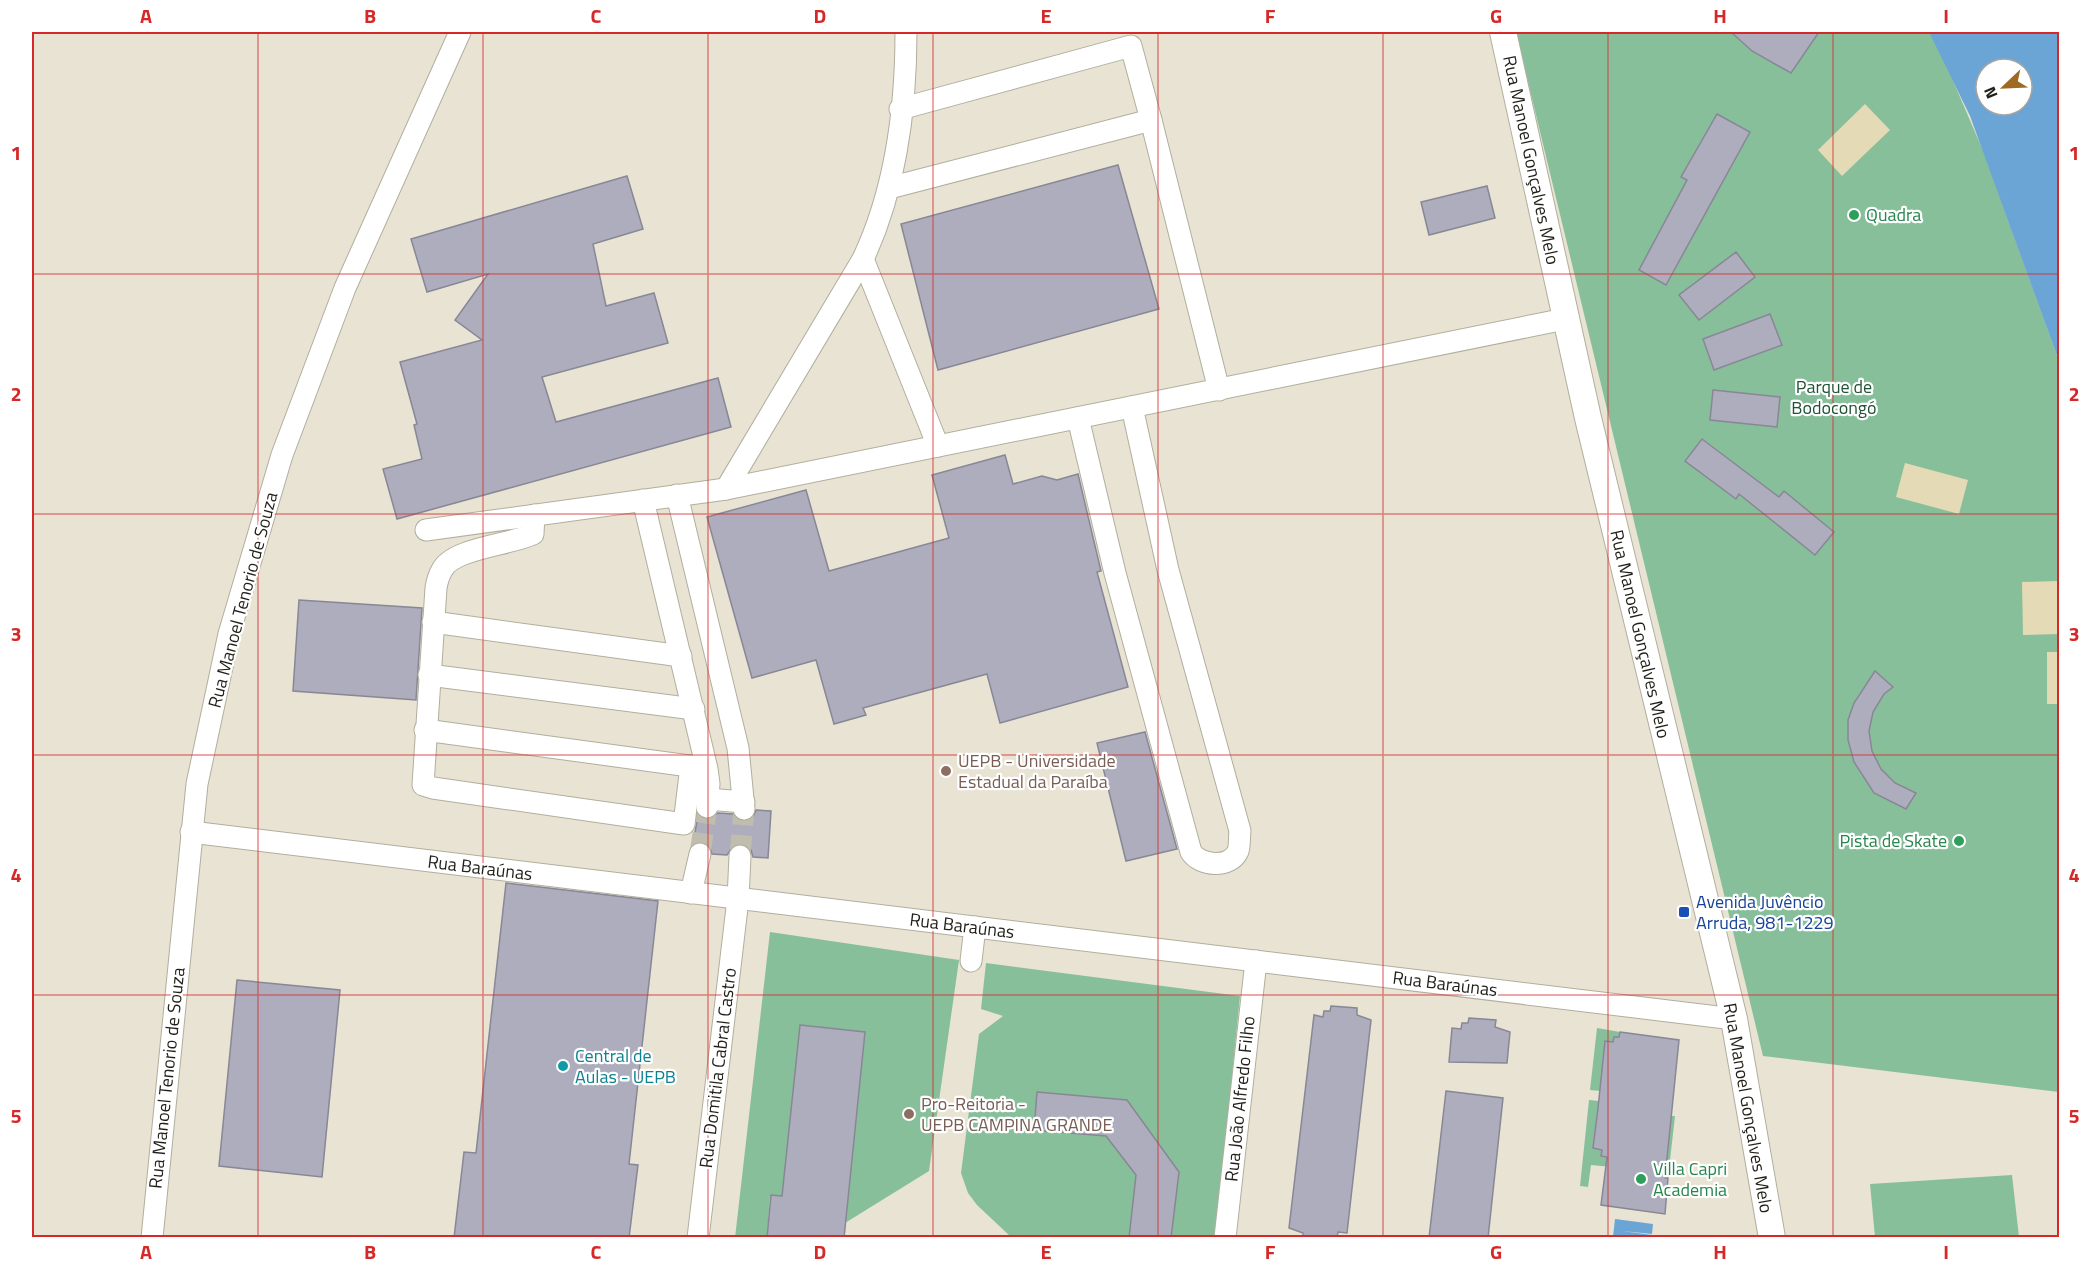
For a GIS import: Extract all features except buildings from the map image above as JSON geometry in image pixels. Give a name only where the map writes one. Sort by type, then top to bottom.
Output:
[{"type":"street","name":"Rua Manoel Tenorio de Souza","points":[[152,1238],[197,784],[229,634],[282,455],[345,288],[460,32]]},
{"type":"street","points":[[726,489],[862,259],[877,229],[889,188],[900,109],[906,32]]},
{"type":"street","name":"Rua Manoel Gonçalves Melo","points":[[1503,32],[1565,319],[1734,1019],[1772,1238]]},
{"type":"street","points":[[900,109],[1131,46],[1220,390]]},
{"type":"street","points":[[889,188],[1151,120]]},
{"type":"street","points":[[862,259],[938,446]]},
{"type":"street","points":[[426,530],[726,489],[1565,319]]},
{"type":"street","points":[[1077,418],[1115,573],[1191,852],[1195,859],[1203,863],[1217,862],[1232,857],[1239,850],[1240,831],[1168,570],[1132,407]]},
{"type":"street","points":[[643,500],[694,709],[699,768],[707,803],[744,805],[738,748],[677,495]]},
{"type":"street","points":[[534,515],[533,534],[519,541],[456,557],[442,568],[436,588],[421,781],[425,787],[684,824],[699,768]]},
{"type":"street","points":[[433,622],[681,656]]},
{"type":"street","points":[[429,675],[694,709]]},
{"type":"street","points":[[425,730],[699,768]]},
{"type":"street","name":"Rua Baraúnas","points":[[191,832],[1734,1019]]},
{"type":"street","points":[[691,893],[700,854]]},
{"type":"street","name":"Rua Domitila Cabral Castro","points":[[698,1238],[738,899],[740,856]]},
{"type":"street","points":[[971,961],[975,927]]},
{"type":"street","name":"Rua João Alfredo Filho","points":[[1225,1238],[1256,962]]},
{"type":"green space","name":"Parque de Bodocongó","points":[[1516,32],[1929,32],[1933,34],[1984,153],[2059,361],[2059,1092],[1763,1056]]},
{"type":"green space","points":[[770,932],[959,960],[929,1171],[845,1223],[865,1032],[801,1025],[782,1196],[770,1196],[767,1237],[735,1238]]},
{"type":"green space","points":[[986,963],[1240,996],[1216,1237],[1011,1237],[977,1205],[968,1193],[961,1173],[979,1034],[1003,1016],[981,1009]]},
{"type":"green space","points":[[1597,1028],[1620,1032],[1619,1037],[1614,1037],[1601,1091],[1590,1090]]},
{"type":"green space","points":[[1589,1100],[1599,1101],[1593,1148],[1602,1150],[1601,1156],[1667,1157],[1671,1116],[1675,1116],[1668,1178],[1653,1177],[1653,1171],[1591,1165],[1588,1187],[1580,1186]]},
{"type":"green space","points":[[2012,1175],[2019,1237],[1875,1237],[1870,1184]]},
{"type":"sand","points":[[1865,104],[1890,130],[1842,176],[1818,150]]},
{"type":"sand","points":[[1905,463],[1968,480],[1959,514],[1896,497]]},
{"type":"sand","points":[[2059,581],[2059,634],[2023,635],[2022,582]]},
{"type":"sand","points":[[2047,652],[2059,652],[2059,704],[2047,704]]},
{"type":"water","points":[[1929,32],[2059,32],[2059,361],[1970,116]]},
{"type":"water","points":[[1615,1219],[1653,1224],[1652,1234],[1622,1231],[1652,1235],[1652,1237],[1613,1237]]},
{"type":"tunnel","points":[[700,854],[707,807]]},
{"type":"tunnel","points":[[740,856],[744,809]]},
{"type":"place","name":"Quadra","points":[[1854,215]]},
{"type":"place","name":"UEPB - Universidade Estadual da Paraíba","points":[[946,771]]},
{"type":"place","name":"Pista de Skate","points":[[1959,841]]},
{"type":"place","name":"Avenida Juvêncio Arruda, 981-1229","points":[[1684,912]]},
{"type":"place","name":"Central de Aulas - UEPB","points":[[563,1066]]},
{"type":"place","name":"Pro-Reitoria - UEPB CAMPINA GRANDE","points":[[909,1114]]},
{"type":"place","name":"Villa Capri Academia","points":[[1641,1179]]}]
